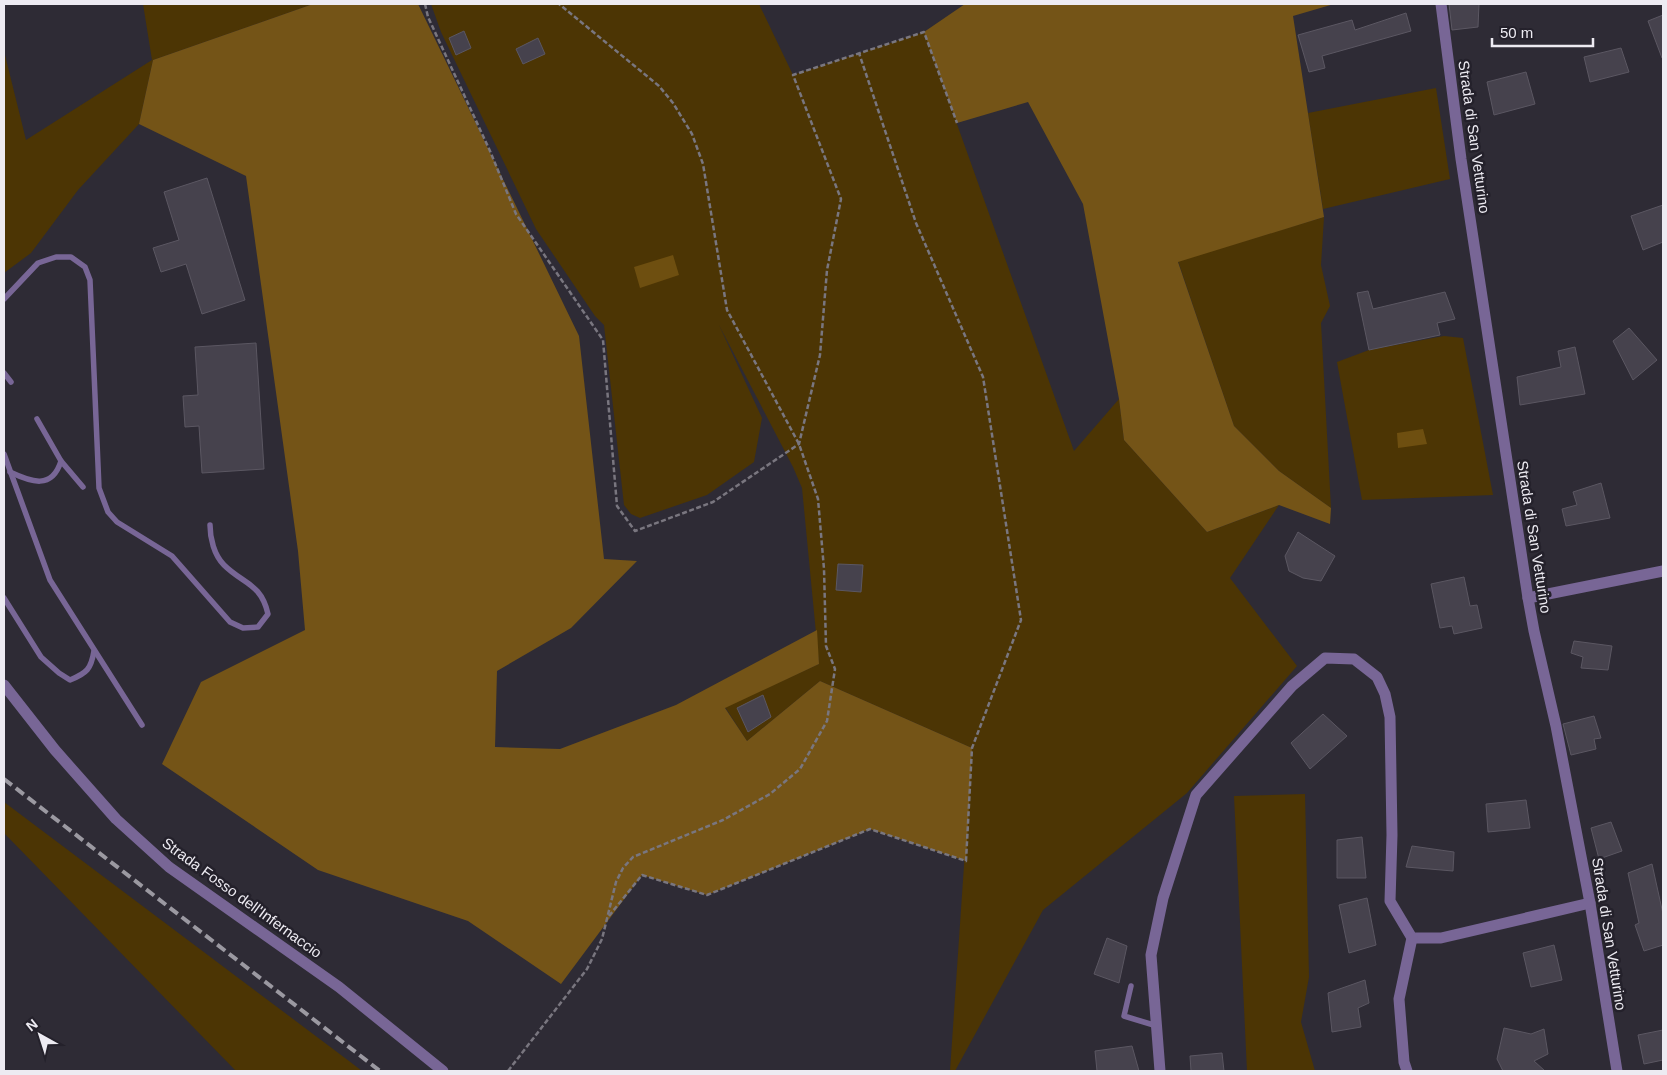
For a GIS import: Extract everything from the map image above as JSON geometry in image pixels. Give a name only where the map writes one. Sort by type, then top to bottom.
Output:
[{"type":"street","name":"Strada di San Vetturino","points":[[1441,4],[1461,159],[1528,598],[1556,726],[1590,903],[1616,1071]]},
{"type":"street","points":[[1528,598],[1663,572]]},
{"type":"street","points":[[1160,1071],[1151,954],[1163,898],[1196,796],[1292,686],[1325,658],[1354,659],[1377,677],[1385,694],[1390,716],[1392,836],[1390,901],[1412,938],[1399,999],[1404,1062],[1407,1071]]},
{"type":"street","name":"Strada Fosso dell'Infernaccio","points":[[4,684],[55,750],[116,819],[169,867],[339,987],[443,1071]]},
{"type":"street","points":[[1412,938],[1440,938],[1590,903]]},
{"type":"lane","points":[[4,299],[38,263],[56,256],[71,257],[85,267],[90,280],[100,488],[108,512],[117,522],[172,556],[230,622],[243,628],[258,627],[268,614],[264,600],[253,586],[223,564],[210,539],[210,525]]},
{"type":"lane","points":[[4,373],[11,382]]},
{"type":"lane","points":[[37,419],[61,461],[83,486]]},
{"type":"lane","points":[[4,454],[50,580],[142,724]]},
{"type":"lane","points":[[10,472],[31,481],[45,481],[58,472],[61,461]]},
{"type":"lane","points":[[4,598],[41,657],[70,680],[83,674],[92,664],[94,651]]},
{"type":"lane","points":[[1131,986],[1124,1016],[1157,1026]]},
{"type":"path","points":[[425,4],[428,17],[516,214],[603,340],[617,506],[635,532],[713,502],[799,444],[820,356],[827,270],[841,199],[793,75],[924,32],[957,123]]},
{"type":"path","points":[[508,1071],[587,969],[602,939],[616,882],[623,868],[633,858],[723,820],[770,794],[800,769],[827,721],[836,669],[826,646],[824,569],[818,499],[799,444],[727,310],[703,164],[692,134],[673,103],[659,86],[559,4]]},
{"type":"path","points":[[608,917],[642,875],[707,895],[870,829],[966,861],[972,748],[1021,620],[983,377],[916,223],[859,53]]},
{"type":"shaded area","points":[[143,4],[313,4],[153,60],[139,124],[78,190],[31,253],[4,273],[4,51],[26,140],[152,60]]},
{"type":"shaded area","points":[[313,4],[418,4],[579,336],[604,559],[637,561],[571,628],[497,671],[495,747],[560,749],[676,705],[817,630],[819,664],[725,708],[747,741],[820,681],[972,748],[966,861],[870,829],[707,895],[642,875],[561,984],[468,921],[318,870],[162,764],[201,682],[305,630],[298,551],[246,176],[139,124],[153,60]]},
{"type":"shaded area","points":[[431,4],[759,4],[793,75],[924,32],[1074,451],[1119,399],[1124,440],[1207,532],[1279,505],[1230,578],[1297,666],[1187,793],[1043,910],[955,1071],[950,1071],[972,748],[820,681],[747,741],[725,707],[819,664],[802,488],[793,467],[719,325],[762,418],[754,462],[707,495],[640,518],[631,514],[624,505],[604,325],[595,316],[536,229],[441,32]]},
{"type":"shaded area","points":[[965,4],[1334,4],[1293,16],[1324,217],[1178,262],[1234,426],[1279,471],[1331,508],[1330,524],[1279,505],[1207,532],[1124,440],[1119,399],[1083,204],[1028,102],[957,123],[924,32]]},
{"type":"shaded area","points":[[1436,88],[1450,179],[1323,209],[1308,113]]},
{"type":"shaded area","points":[[1324,217],[1321,265],[1330,306],[1321,323],[1331,508],[1279,471],[1234,426],[1178,261]]},
{"type":"shaded area","points":[[673,255],[679,275],[640,288],[634,267]]},
{"type":"shaded area","points":[[1444,336],[1463,338],[1493,495],[1362,500],[1337,362],[1369,350]]},
{"type":"shaded area","points":[[1423,429],[1427,444],[1398,448],[1397,433]]},
{"type":"shaded area","points":[[1305,794],[1309,977],[1301,1022],[1315,1071],[1247,1071],[1234,796]]},
{"type":"shaded area","points":[[4,802],[362,1071],[236,1071],[4,833]]},
{"type":"building","points":[[1449,4],[1479,4],[1478,27],[1452,30]]},
{"type":"building","points":[[1406,13],[1411,31],[1322,56],[1325,68],[1309,72],[1298,35],[1352,20],[1355,30]]},
{"type":"building","points":[[1663,15],[1663,58],[1662,58],[1648,21]]},
{"type":"building","points":[[464,31],[471,48],[456,55],[449,38]]},
{"type":"building","points":[[538,38],[545,54],[523,64],[516,49]]},
{"type":"building","points":[[1621,48],[1629,72],[1590,82],[1584,57]]},
{"type":"building","points":[[1526,72],[1535,104],[1494,115],[1487,82]]},
{"type":"building","points":[[207,178],[245,300],[202,314],[186,264],[161,272],[153,248],[179,240],[164,192]]},
{"type":"building","points":[[1663,205],[1663,242],[1643,250],[1631,216]]},
{"type":"building","points":[[1368,291],[1373,309],[1445,292],[1455,319],[1437,323],[1440,335],[1369,350],[1357,293]]},
{"type":"building","points":[[1629,328],[1657,360],[1633,380],[1613,341]]},
{"type":"building","points":[[256,343],[264,469],[202,473],[199,426],[185,427],[183,396],[198,395],[195,347]]},
{"type":"building","points":[[1575,347],[1585,394],[1520,405],[1517,377],[1561,367],[1558,351]]},
{"type":"building","points":[[1601,483],[1610,518],[1566,526],[1562,509],[1577,505],[1573,492]]},
{"type":"building","points":[[1298,532],[1335,556],[1321,581],[1303,578],[1289,571],[1285,556]]},
{"type":"building","points":[[838,564],[863,565],[861,592],[836,590]]},
{"type":"building","points":[[1464,577],[1470,606],[1477,605],[1482,628],[1454,634],[1452,626],[1440,628],[1431,584]]},
{"type":"building","points":[[1574,641],[1612,646],[1608,670],[1581,668],[1583,657],[1571,653]]},
{"type":"building","points":[[763,695],[771,717],[748,732],[737,708]]},
{"type":"building","points":[[1323,714],[1347,736],[1310,769],[1291,743]]},
{"type":"building","points":[[1594,716],[1601,738],[1594,739],[1596,749],[1571,755],[1563,724]]},
{"type":"building","points":[[1526,800],[1530,828],[1488,832],[1486,804]]},
{"type":"building","points":[[1611,822],[1622,851],[1599,859],[1591,828]]},
{"type":"building","points":[[1362,837],[1366,878],[1337,878],[1337,840]]},
{"type":"building","points":[[1412,846],[1454,852],[1453,871],[1406,867]]},
{"type":"building","points":[[1652,864],[1663,914],[1663,945],[1644,951],[1635,925],[1639,923],[1628,873]]},
{"type":"building","points":[[1367,898],[1376,945],[1349,953],[1339,905]]},
{"type":"building","points":[[1107,938],[1127,946],[1119,983],[1094,974]]},
{"type":"building","points":[[1554,945],[1562,980],[1531,987],[1523,953]]},
{"type":"building","points":[[1365,980],[1369,1003],[1358,1008],[1361,1027],[1332,1032],[1328,993]]},
{"type":"building","points":[[1504,1028],[1531,1034],[1544,1029],[1548,1054],[1534,1061],[1545,1071],[1503,1071],[1497,1059]]},
{"type":"building","points":[[1663,1030],[1663,1060],[1644,1064],[1638,1035]]},
{"type":"building","points":[[1132,1046],[1139,1071],[1097,1071],[1095,1051]]},
{"type":"building","points":[[1222,1053],[1224,1071],[1191,1071],[1190,1056]]},
{"type":"railway","points":[[4,779],[380,1071]]}]
